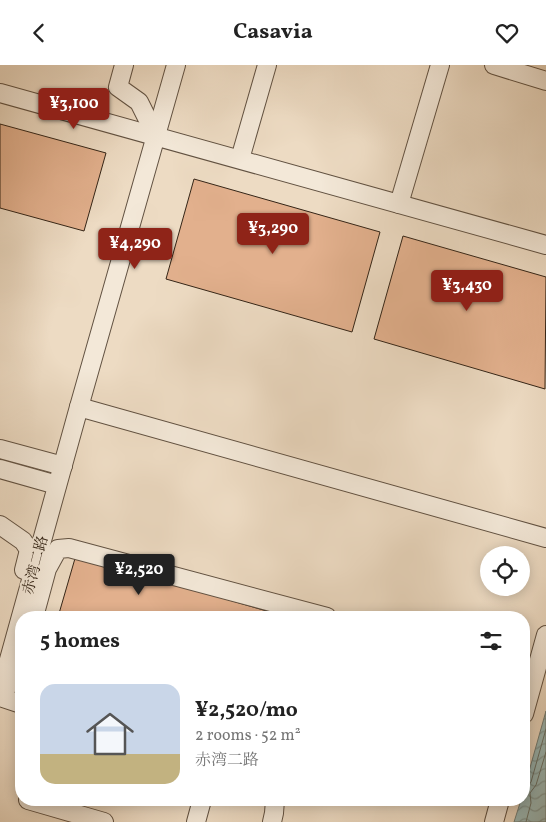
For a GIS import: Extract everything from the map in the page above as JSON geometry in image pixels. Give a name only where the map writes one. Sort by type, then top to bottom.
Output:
[{"type":"street","points":[[124,65],[118,87],[139,102],[156,136]]},
{"type":"street","name":"赤湾二路","points":[[23,611],[176,65]]},
{"type":"street","points":[[240,159],[267,65]]},
{"type":"street","points":[[399,204],[440,65]]},
{"type":"street","points":[[494,65],[546,81]]},
{"type":"street","points":[[0,93],[546,245]]},
{"type":"street","points":[[79,407],[546,538]]},
{"type":"street","points":[[0,449],[62,466]]},
{"type":"street","points":[[0,469],[57,485]]},
{"type":"street","points":[[0,525],[23,541],[29,550],[0,657]]},
{"type":"street","points":[[36,611],[47,569],[58,549],[69,548],[305,611]]},
{"type":"street","points":[[530,693],[546,635]]},
{"type":"street","name":"赤湾二路","points":[[0,695],[15,640]]},
{"type":"street","points":[[15,677],[0,695],[15,701]]},
{"type":"street","points":[[49,806],[104,822]]},
{"type":"street","points":[[196,822],[200,806]]},
{"type":"street","points":[[272,822],[275,806]]},
{"type":"street","points":[[494,822],[498,806]]},
{"type":"water","points":[[546,711],[546,822],[514,822],[519,806],[530,806],[530,768]]},
{"type":"building","points":[[0,124],[106,153],[84,231],[0,208]]},
{"type":"building","points":[[194,179],[380,232],[352,332],[166,279]]},
{"type":"building","points":[[403,236],[546,277],[545,389],[374,339]]},
{"type":"building","points":[[76,555],[267,611],[60,611]]}]
